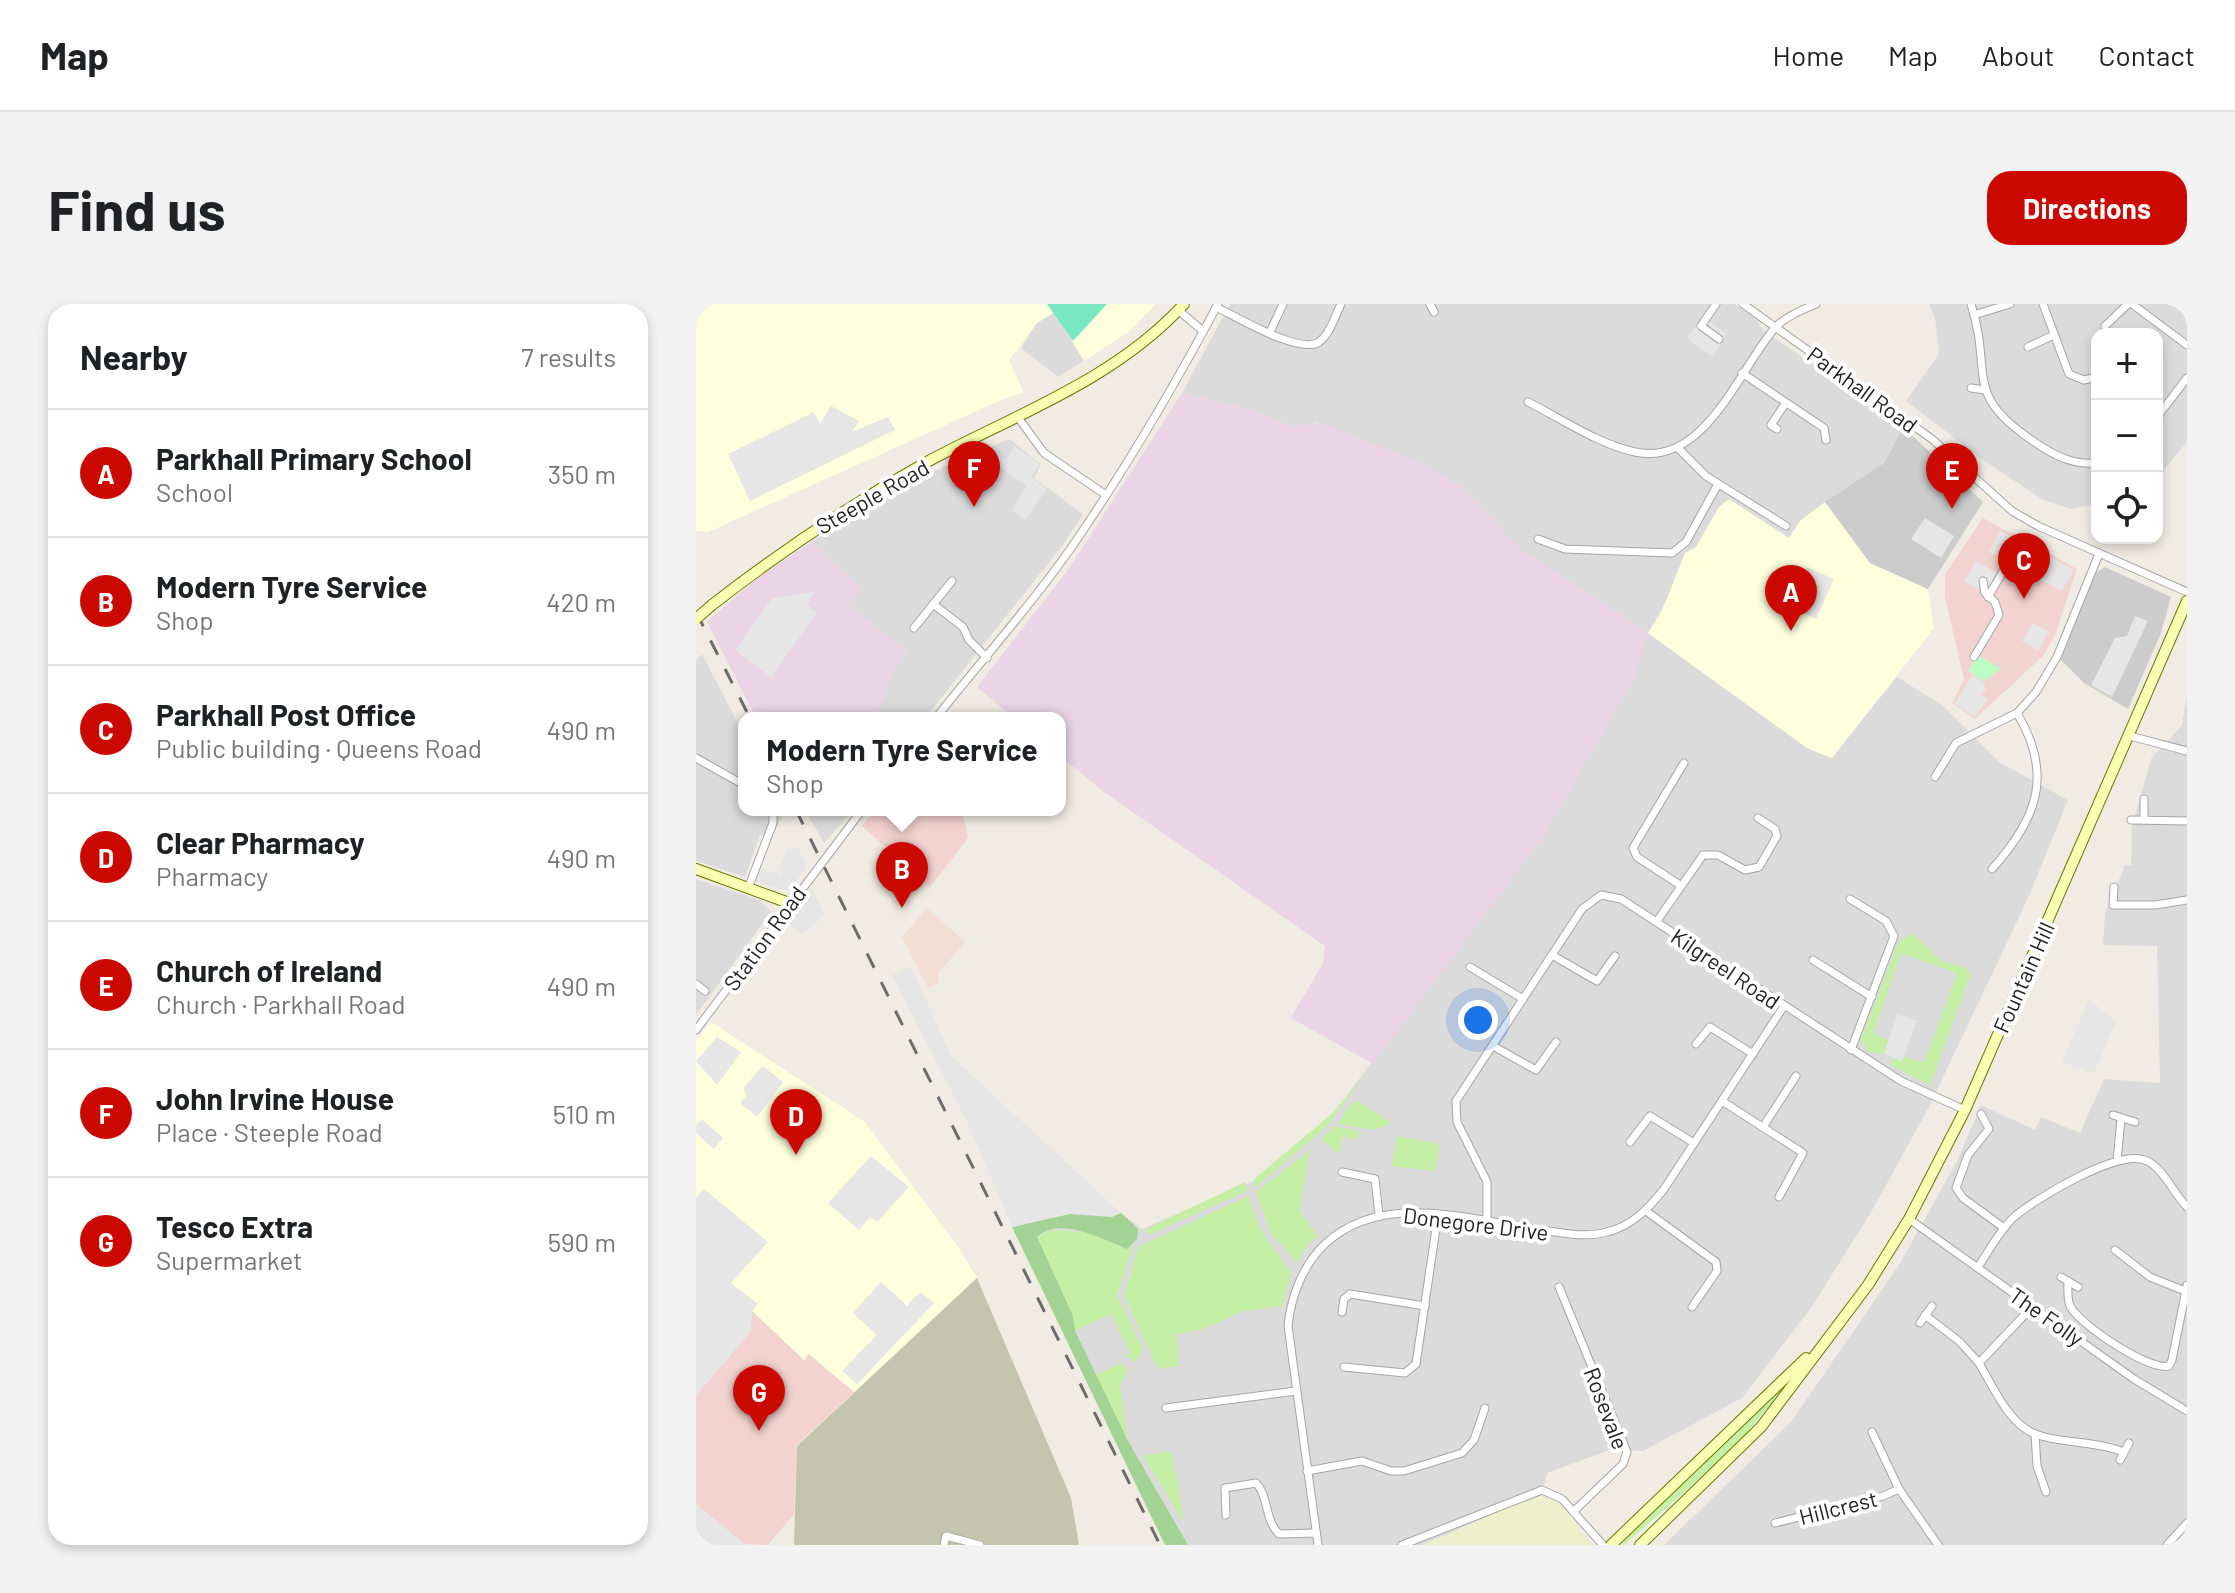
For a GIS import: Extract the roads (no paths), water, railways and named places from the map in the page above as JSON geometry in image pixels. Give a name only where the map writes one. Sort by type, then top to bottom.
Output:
[{"type":"street","points":[[1270,332],[1283,304]]},
{"type":"street","points":[[941,712],[987,658],[1079,536],[1217,306],[1294,343],[1316,344],[1325,336],[1341,304]]},
{"type":"street","points":[[1716,304],[1701,326],[1719,339]]},
{"type":"street","name":"Parkhall Road","points":[[1743,304],[1932,439],[2012,511],[2099,554],[2187,592]]},
{"type":"street","points":[[1528,402],[1624,449],[1653,454],[1679,449],[1697,435],[1776,327],[1816,304]]},
{"type":"street","points":[[1971,304],[1985,390],[2003,418],[2025,436],[2071,462],[2091,463]]},
{"type":"street","points":[[1974,315],[2010,304]]},
{"type":"street","points":[[2043,304],[2069,374],[2081,380],[2091,378]]},
{"type":"street","points":[[2105,326],[2130,304],[2187,345]]},
{"type":"street","name":"Steeple Road","points":[[696,619],[822,523],[1104,371],[1181,307],[1203,331]]},
{"type":"street","points":[[2028,347],[2054,335]]},
{"type":"street","points":[[1742,373],[1824,428],[1826,440]]},
{"type":"street","points":[[2163,409],[2187,378]]},
{"type":"street","points":[[1971,388],[1985,390]]},
{"type":"street","points":[[1777,429],[1771,425],[1785,404]]},
{"type":"street","points":[[1017,416],[1044,453],[1106,495]]},
{"type":"street","points":[[1679,449],[1702,473],[1786,526]]},
{"type":"street","points":[[1538,539],[1565,549],[1672,553],[1686,542],[1718,484]]},
{"type":"street","points":[[1988,597],[2015,551]]},
{"type":"street","points":[[1935,777],[1956,743],[2017,713],[2036,692],[2057,657],[2099,554]]},
{"type":"street","points":[[914,628],[952,581]]},
{"type":"street","points":[[1974,657],[1999,615],[1983,581]]},
{"type":"street","name":"Fountain Hill","points":[[1640,1545],[1761,1427],[1868,1285],[1909,1219],[1965,1110],[2187,601]]},
{"type":"street","points":[[933,604],[963,627],[969,640],[987,658]]},
{"type":"street","points":[[1992,869],[2009,850],[2034,805],[2039,787],[2028,735],[2017,713]]},
{"type":"street","points":[[2130,736],[2187,751]]},
{"type":"street","points":[[696,758],[738,782]]},
{"type":"street","points":[[1680,885],[1637,857],[1633,848],[1684,763]]},
{"type":"street","points":[[2144,799],[2144,820]]},
{"type":"street","points":[[749,886],[773,816]]},
{"type":"street","name":"Station Road","points":[[696,1030],[857,816]]},
{"type":"street","points":[[1657,921],[1680,885],[1706,854],[1720,856],[1742,870],[1759,867],[1777,836],[1775,829],[1758,818]]},
{"type":"street","points":[[2131,820],[2187,821]]},
{"type":"street","points":[[696,869],[789,903]]},
{"type":"street","points":[[2114,887],[2113,905],[2155,905],[2187,900]]},
{"type":"street","name":"Kilgreel Road","points":[[1487,1223],[1487,1182],[1457,1122],[1455,1106],[1582,909],[1595,897],[1617,897],[1901,1081],[1965,1110]]},
{"type":"street","points":[[1850,899],[1886,921],[1894,933],[1851,1050]]},
{"type":"street","points":[[1552,955],[1597,981],[1615,956]]},
{"type":"street","points":[[1813,960],[1872,997]]},
{"type":"street","points":[[1470,967],[1523,999]]},
{"type":"street","points":[[696,984],[705,991]]},
{"type":"street","name":"Donegore Drive","points":[[1318,1545],[1288,1326],[1301,1278],[1315,1255],[1331,1238],[1379,1215],[1409,1212],[1587,1235],[1612,1231],[1646,1211],[1784,1006]]},
{"type":"street","points":[[1696,1044],[1710,1027],[1753,1054]]},
{"type":"street","points":[[1493,1046],[1536,1070],[1556,1042]]},
{"type":"street","points":[[1763,1127],[1796,1076]]},
{"type":"street","points":[[1722,1101],[1804,1155],[1779,1197]]},
{"type":"street","points":[[1981,1114],[1989,1129],[1968,1155],[1956,1188],[1963,1198],[2004,1228]]},
{"type":"street","points":[[1630,1142],[1650,1116],[1694,1143]]},
{"type":"street","points":[[2117,1161],[2117,1117],[2135,1122]]},
{"type":"street","points":[[1978,1267],[2004,1228],[2043,1197],[2117,1161],[2140,1159],[2150,1162],[2187,1207]]},
{"type":"street","points":[[1342,1172],[1375,1179],[1379,1215]]},
{"type":"street","points":[[1646,1211],[1716,1262],[1717,1271],[1692,1307]]},
{"type":"street","points":[[1344,1367],[1410,1371],[1416,1364],[1438,1215]]},
{"type":"street","name":"The Folly","points":[[1909,1219],[2187,1411]]},
{"type":"street","points":[[2078,1287],[2064,1279],[2068,1300],[2076,1314],[2140,1359],[2162,1367],[2169,1366],[2186,1288],[2150,1277],[2115,1250]]},
{"type":"street","name":"Rosevale","points":[[1559,1287],[1627,1452],[1623,1464],[1573,1512]]},
{"type":"street","points":[[1342,1312],[1344,1299],[1350,1294],[1425,1306]]},
{"type":"street","points":[[1920,1323],[1932,1306]]},
{"type":"street","points":[[1979,1363],[2033,1306]]},
{"type":"street","points":[[1925,1315],[1960,1342],[1979,1363],[2011,1414],[2035,1434],[2086,1440],[2122,1456],[2129,1443]]},
{"type":"street","name":"Fountain Hill","points":[[1611,1545],[1829,1337]]},
{"type":"street","points":[[1166,1408],[1296,1391]]},
{"type":"street","points":[[1307,1471],[1362,1461],[1391,1471],[1404,1471],[1462,1453],[1472,1443],[1485,1408]]},
{"type":"street","name":"Hillcrest","points":[[1872,1432],[1899,1489],[1938,1545]]},
{"type":"street","points":[[2035,1434],[2035,1454],[2044,1488],[2052,1480]]},
{"type":"street","points":[[1226,1515],[1225,1488],[1256,1483],[1261,1488],[1270,1524],[1283,1540],[1316,1533]]},
{"type":"street","name":"Hillcrest","points":[[1775,1523],[1883,1496],[1899,1489]]},
{"type":"street","points":[[1402,1545],[1540,1490],[1555,1494],[1603,1545]]},
{"type":"street","points":[[2170,1544],[2187,1523]]},
{"type":"street","points":[[944,1545],[946,1536],[980,1545]]},
{"type":"railway","points":[[696,612],[747,712]]},
{"type":"railway","points":[[799,816],[1160,1545]]},
{"type":"place","name":"John Irvine House","points":[[974,507]]},
{"type":"place","name":"Church of Ireland","points":[[1952,509]]},
{"type":"place","name":"Parkhall Post Office","points":[[2024,599]]},
{"type":"place","name":"Parkhall Primary School","points":[[1791,631]]},
{"type":"place","name":"Modern Tyre Service","points":[[902,908]]},
{"type":"place","name":"Clear Pharmacy","points":[[796,1155]]},
{"type":"place","name":"Tesco Extra","points":[[759,1431]]}]
